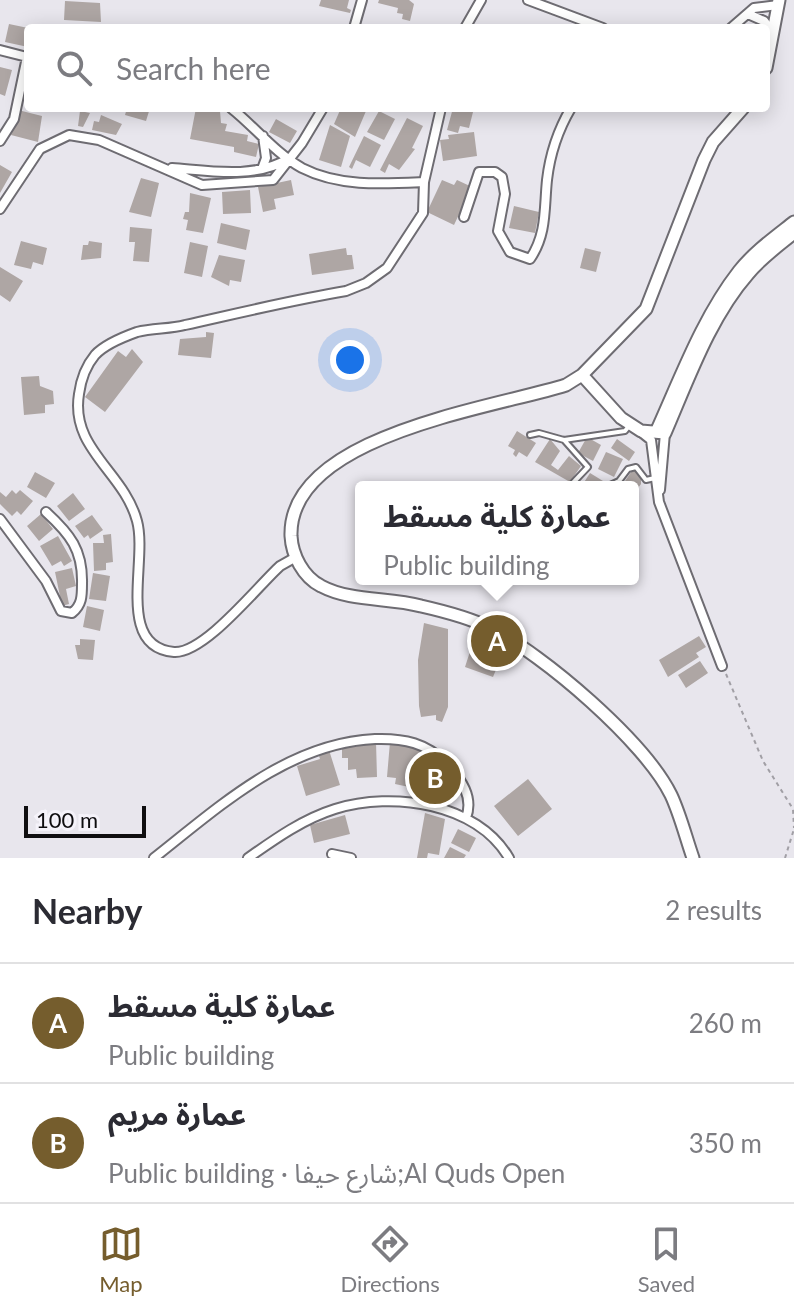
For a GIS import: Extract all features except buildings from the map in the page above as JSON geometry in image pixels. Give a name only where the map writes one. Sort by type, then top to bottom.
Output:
[{"type":"street","points":[[355,24],[362,0]]},
{"type":"street","points":[[467,24],[481,0]]},
{"type":"street","points":[[528,0],[592,24]]},
{"type":"street","points":[[736,24],[763,0]]},
{"type":"street","points":[[751,11],[778,2],[770,48]]},
{"type":"street","points":[[751,11],[766,24]]},
{"type":"street","points":[[770,29],[773,33]]},
{"type":"street","points":[[0,50],[24,56]]},
{"type":"street","points":[[0,141],[14,119],[24,75]]},
{"type":"street","points":[[235,112],[289,159],[323,176],[354,183],[424,182]]},
{"type":"street","points":[[0,209],[40,149],[69,135],[99,140],[169,168],[189,182],[224,186],[273,180],[320,112]]},
{"type":"street","points":[[296,557],[269,576],[195,647],[183,652],[163,650],[146,638],[137,617],[141,537],[126,493],[92,451],[79,428],[77,416],[81,379],[101,349],[140,331],[178,327],[346,291],[366,283],[387,268],[414,227],[425,200],[424,182],[440,112]]},
{"type":"street","points":[[464,217],[479,172],[495,172],[502,177],[505,194],[498,231],[510,252],[530,259],[541,243],[547,178],[558,130],[569,112]]},
{"type":"street","points":[[693,858],[670,794],[623,732],[555,670],[490,628],[419,605],[343,594],[320,586],[306,574],[296,557],[291,534],[295,513],[305,493],[342,456],[383,438],[548,391],[582,375],[646,309],[704,160],[713,142],[739,112]]},
{"type":"street","points":[[262,136],[266,158],[262,170]]},
{"type":"street","points":[[169,168],[262,170],[289,159]]},
{"type":"street","points":[[659,502],[661,431],[702,334],[733,279],[752,257],[794,222]]},
{"type":"street","points":[[661,431],[740,284],[758,263],[794,233]]},
{"type":"street","points":[[582,375],[607,406],[651,440],[659,502],[722,666]]},
{"type":"street","points":[[636,428],[661,431]]},
{"type":"street","points":[[0,519],[46,581],[61,611],[72,613],[82,596],[81,553],[65,529],[46,512]]},
{"type":"street","points":[[154,858],[264,776],[303,754],[348,740],[403,739],[436,753],[462,782],[470,803],[466,818]]},
{"type":"street","points":[[248,858],[305,821],[337,808],[414,803],[466,818],[502,846],[509,858]]},
{"type":"street","points":[[332,854],[351,858]]},
{"type":"lane","points":[[530,435],[539,433],[564,440],[636,428]]},
{"type":"lane","points":[[564,440],[588,467],[575,481]]},
{"type":"lane","points":[[619,481],[628,469],[636,467],[646,480],[655,478]]},
{"type":"path","points":[[722,666],[763,761],[793,809],[794,828],[785,858]]},
{"type":"place","name":"عمارة كلية مسقط","points":[[497,641]]},
{"type":"place","name":"عمارة مريم","points":[[435,778]]}]
